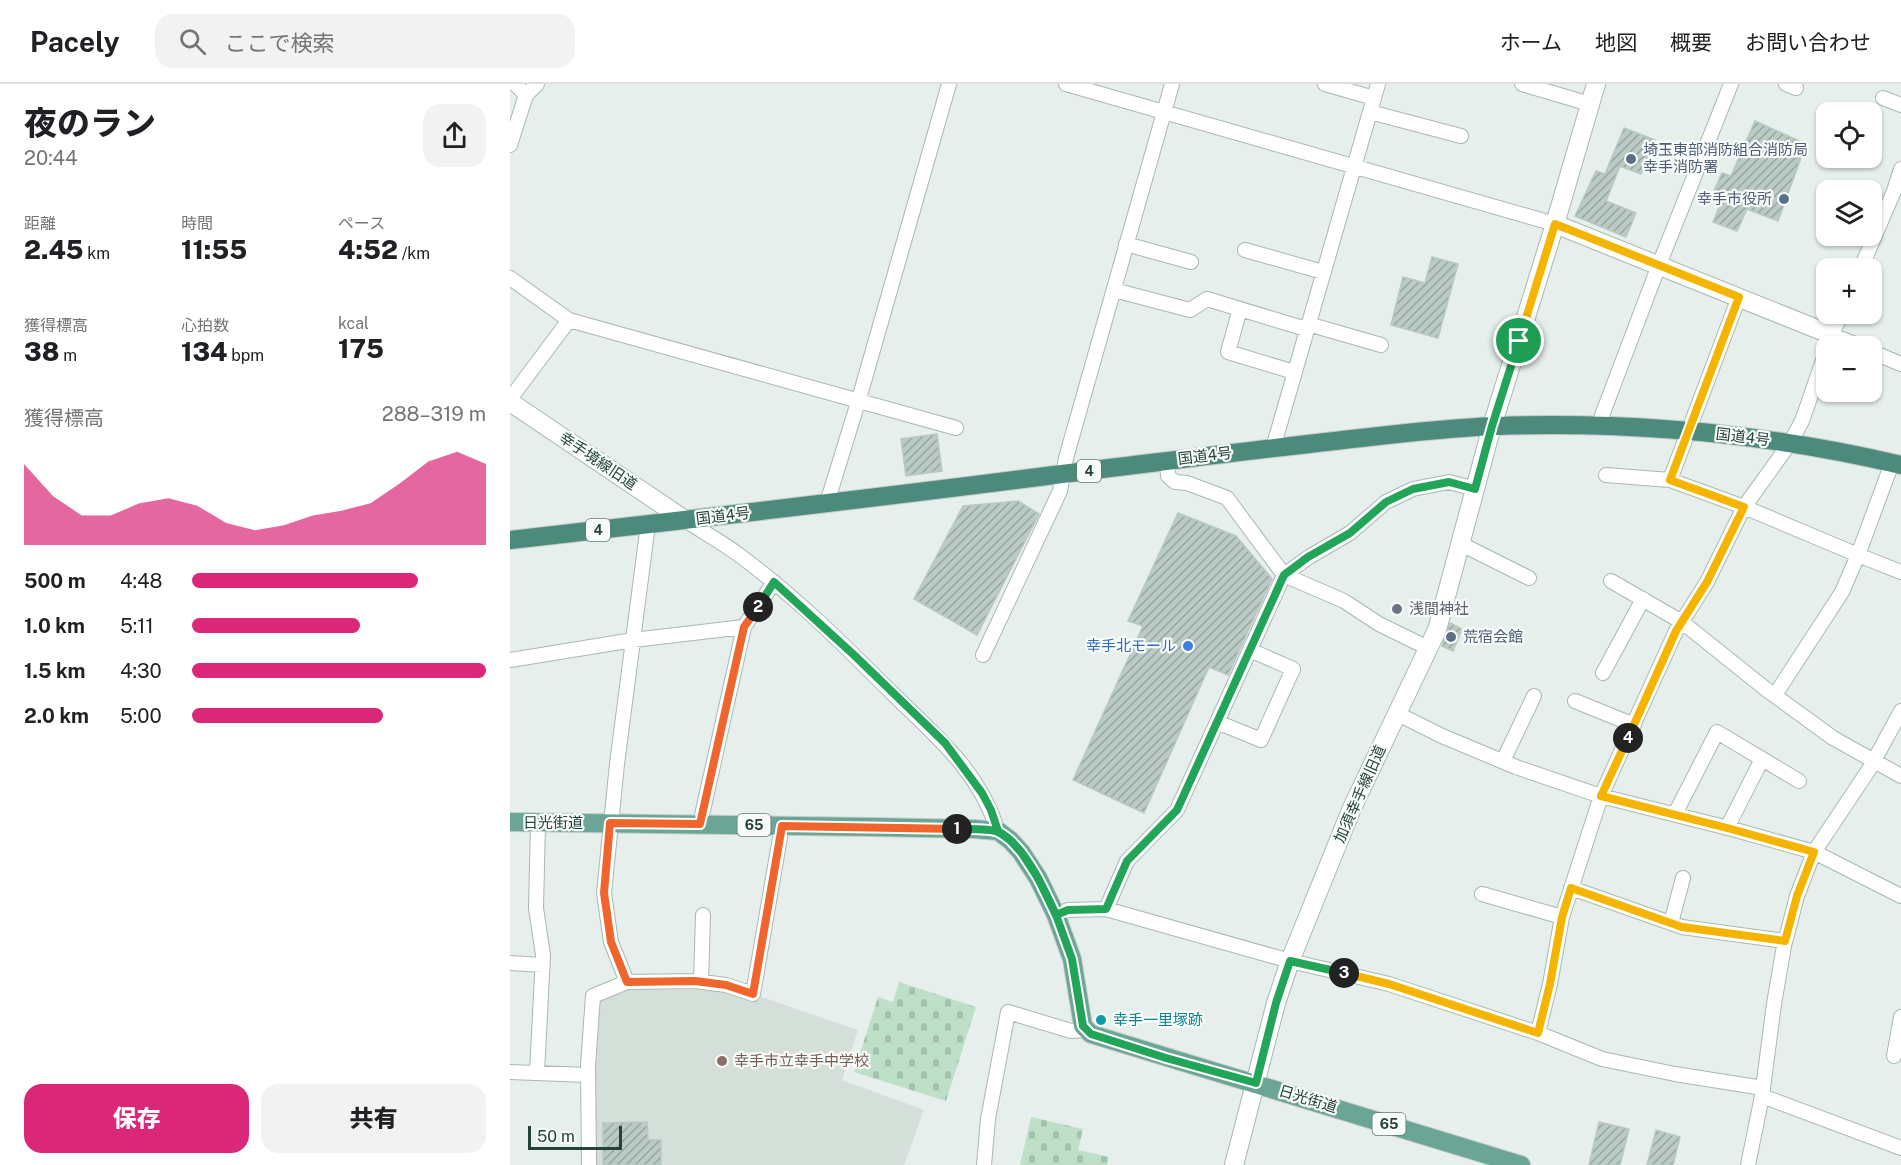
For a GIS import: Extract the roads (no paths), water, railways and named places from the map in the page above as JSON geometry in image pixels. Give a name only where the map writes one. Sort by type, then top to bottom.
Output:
[{"type":"highway","name":"国道4号","points":[[510,540],[1167,460],[1492,426],[1598,426],[1689,431],[1790,443],[1896,464]]},
{"type":"main road","name":"日光街道","points":[[510,822],[998,831]]},
{"type":"main road","points":[[998,831],[1021,852],[1038,878],[1056,915],[1072,959],[1083,1026],[1086,1030]]},
{"type":"main road","name":"日光街道","points":[[1086,1030],[1091,1034],[1166,1058],[1256,1083],[1521,1165]]},
{"type":"street","points":[[515,84],[526,95]]},
{"type":"street","points":[[510,145],[526,95],[537,84]]},
{"type":"street","points":[[827,503],[949,84]]},
{"type":"street","points":[[1066,84],[1555,224],[1739,297],[1816,336]]},
{"type":"street","points":[[983,655],[1060,491],[1066,458],[1172,84]]},
{"type":"street","points":[[1273,448],[1376,91],[1325,84]]},
{"type":"street","points":[[1522,84],[1590,104]]},
{"type":"street","name":"加須幸手線旧道","points":[[1234,1165],[1276,1003],[1290,961],[1352,808],[1437,630],[1492,426],[1596,84]]},
{"type":"street","points":[[1598,426],[1731,84]]},
{"type":"street","points":[[1883,98],[1901,105]]},
{"type":"street","points":[[1370,112],[1461,136]]},
{"type":"street","points":[[1865,258],[1901,169]]},
{"type":"street","points":[[1126,244],[1191,262]]},
{"type":"street","points":[[1245,250],[1323,272]]},
{"type":"street","points":[[510,278],[569,320],[859,399],[956,428]]},
{"type":"street","points":[[1113,290],[1190,310],[1207,299],[1381,345]]},
{"type":"street","points":[[1670,480],[1739,297]]},
{"type":"street","points":[[1240,309],[1228,352],[1294,372]]},
{"type":"street","points":[[512,405],[569,320]]},
{"type":"street","points":[[1882,356],[1901,364]]},
{"type":"street","points":[[1538,1033],[1550,984],[1562,917],[1601,796],[1676,631],[1707,582],[1744,507],[1790,443],[1802,421],[1816,381]]},
{"type":"street","name":"幸手境線旧道","points":[[512,405],[686,520]]},
{"type":"street","points":[[1167,460],[1168,476],[1175,482],[1187,483],[1227,498],[1284,575],[1344,601],[1379,624],[1428,648]]},
{"type":"street","points":[[1775,695],[1842,592],[1896,464]]},
{"type":"street","points":[[1606,475],[1670,480],[1744,507],[1901,572]]},
{"type":"street","points":[[1106,909],[1127,861],[1177,810],[1284,575],[1308,557],[1350,533],[1386,502],[1413,489],[1449,482],[1475,489]]},
{"type":"street","points":[[686,520],[738,553],[774,582],[945,743],[982,793],[998,831]]},
{"type":"street","points":[[627,982],[611,942],[604,893],[610,823],[648,524]]},
{"type":"street","points":[[1461,544],[1529,578]]},
{"type":"street","points":[[1611,581],[1682,622],[1833,738],[1901,776]]},
{"type":"street","points":[[700,824],[744,627],[774,582]]},
{"type":"street","points":[[1603,673],[1642,598]]},
{"type":"street","points":[[510,660],[633,640],[744,627]]},
{"type":"street","points":[[1217,722],[1261,740],[1293,669],[1250,650]]},
{"type":"street","points":[[1503,761],[1534,696]]},
{"type":"street","points":[[1575,701],[1634,725]]},
{"type":"street","points":[[1748,1165],[1762,1092],[1773,1004],[1785,941],[1797,896],[1814,852],[1874,760],[1901,711]]},
{"type":"street","points":[[1396,714],[1503,761],[1601,796],[1814,852],[1901,896]]},
{"type":"street","points":[[1675,814],[1717,732],[1799,780]]},
{"type":"street","points":[[1727,828],[1762,759]]},
{"type":"street","points":[[537,1073],[543,965],[536,908],[538,822]]},
{"type":"street","points":[[589,1165],[588,1075],[593,996],[627,982],[701,982],[726,985],[753,994],[782,826]]},
{"type":"street","points":[[1671,923],[1683,878]]},
{"type":"street","points":[[1571,888],[1682,927],[1785,941]]},
{"type":"street","points":[[1482,894],[1562,917]]},
{"type":"street","points":[[1056,915],[1068,910],[1106,909],[1290,961],[1389,984],[1538,1033],[1602,1059],[1762,1092],[1901,1148]]},
{"type":"street","points":[[701,982],[703,915]]},
{"type":"street","points":[[510,963],[543,965]]},
{"type":"street","points":[[984,1165],[988,1119],[1008,1012],[1071,1031],[1086,1030]]},
{"type":"street","points":[[1894,1056],[1901,1017]]},
{"type":"street","points":[[510,1072],[588,1075]]},
{"type":"place","name":"埼玉東部消防組合消防局 幸手消防署","points":[[1631,159]]},
{"type":"place","name":"幸手市役所","points":[[1784,199]]},
{"type":"place","name":"浅間神社","points":[[1397,609]]},
{"type":"place","name":"荒宿会館","points":[[1451,637]]},
{"type":"place","name":"幸手北モール","points":[[1188,646]]},
{"type":"place","name":"幸手一里塚跡","points":[[1101,1020]]},
{"type":"place","name":"幸手市立幸手中学校","points":[[722,1061]]}]
